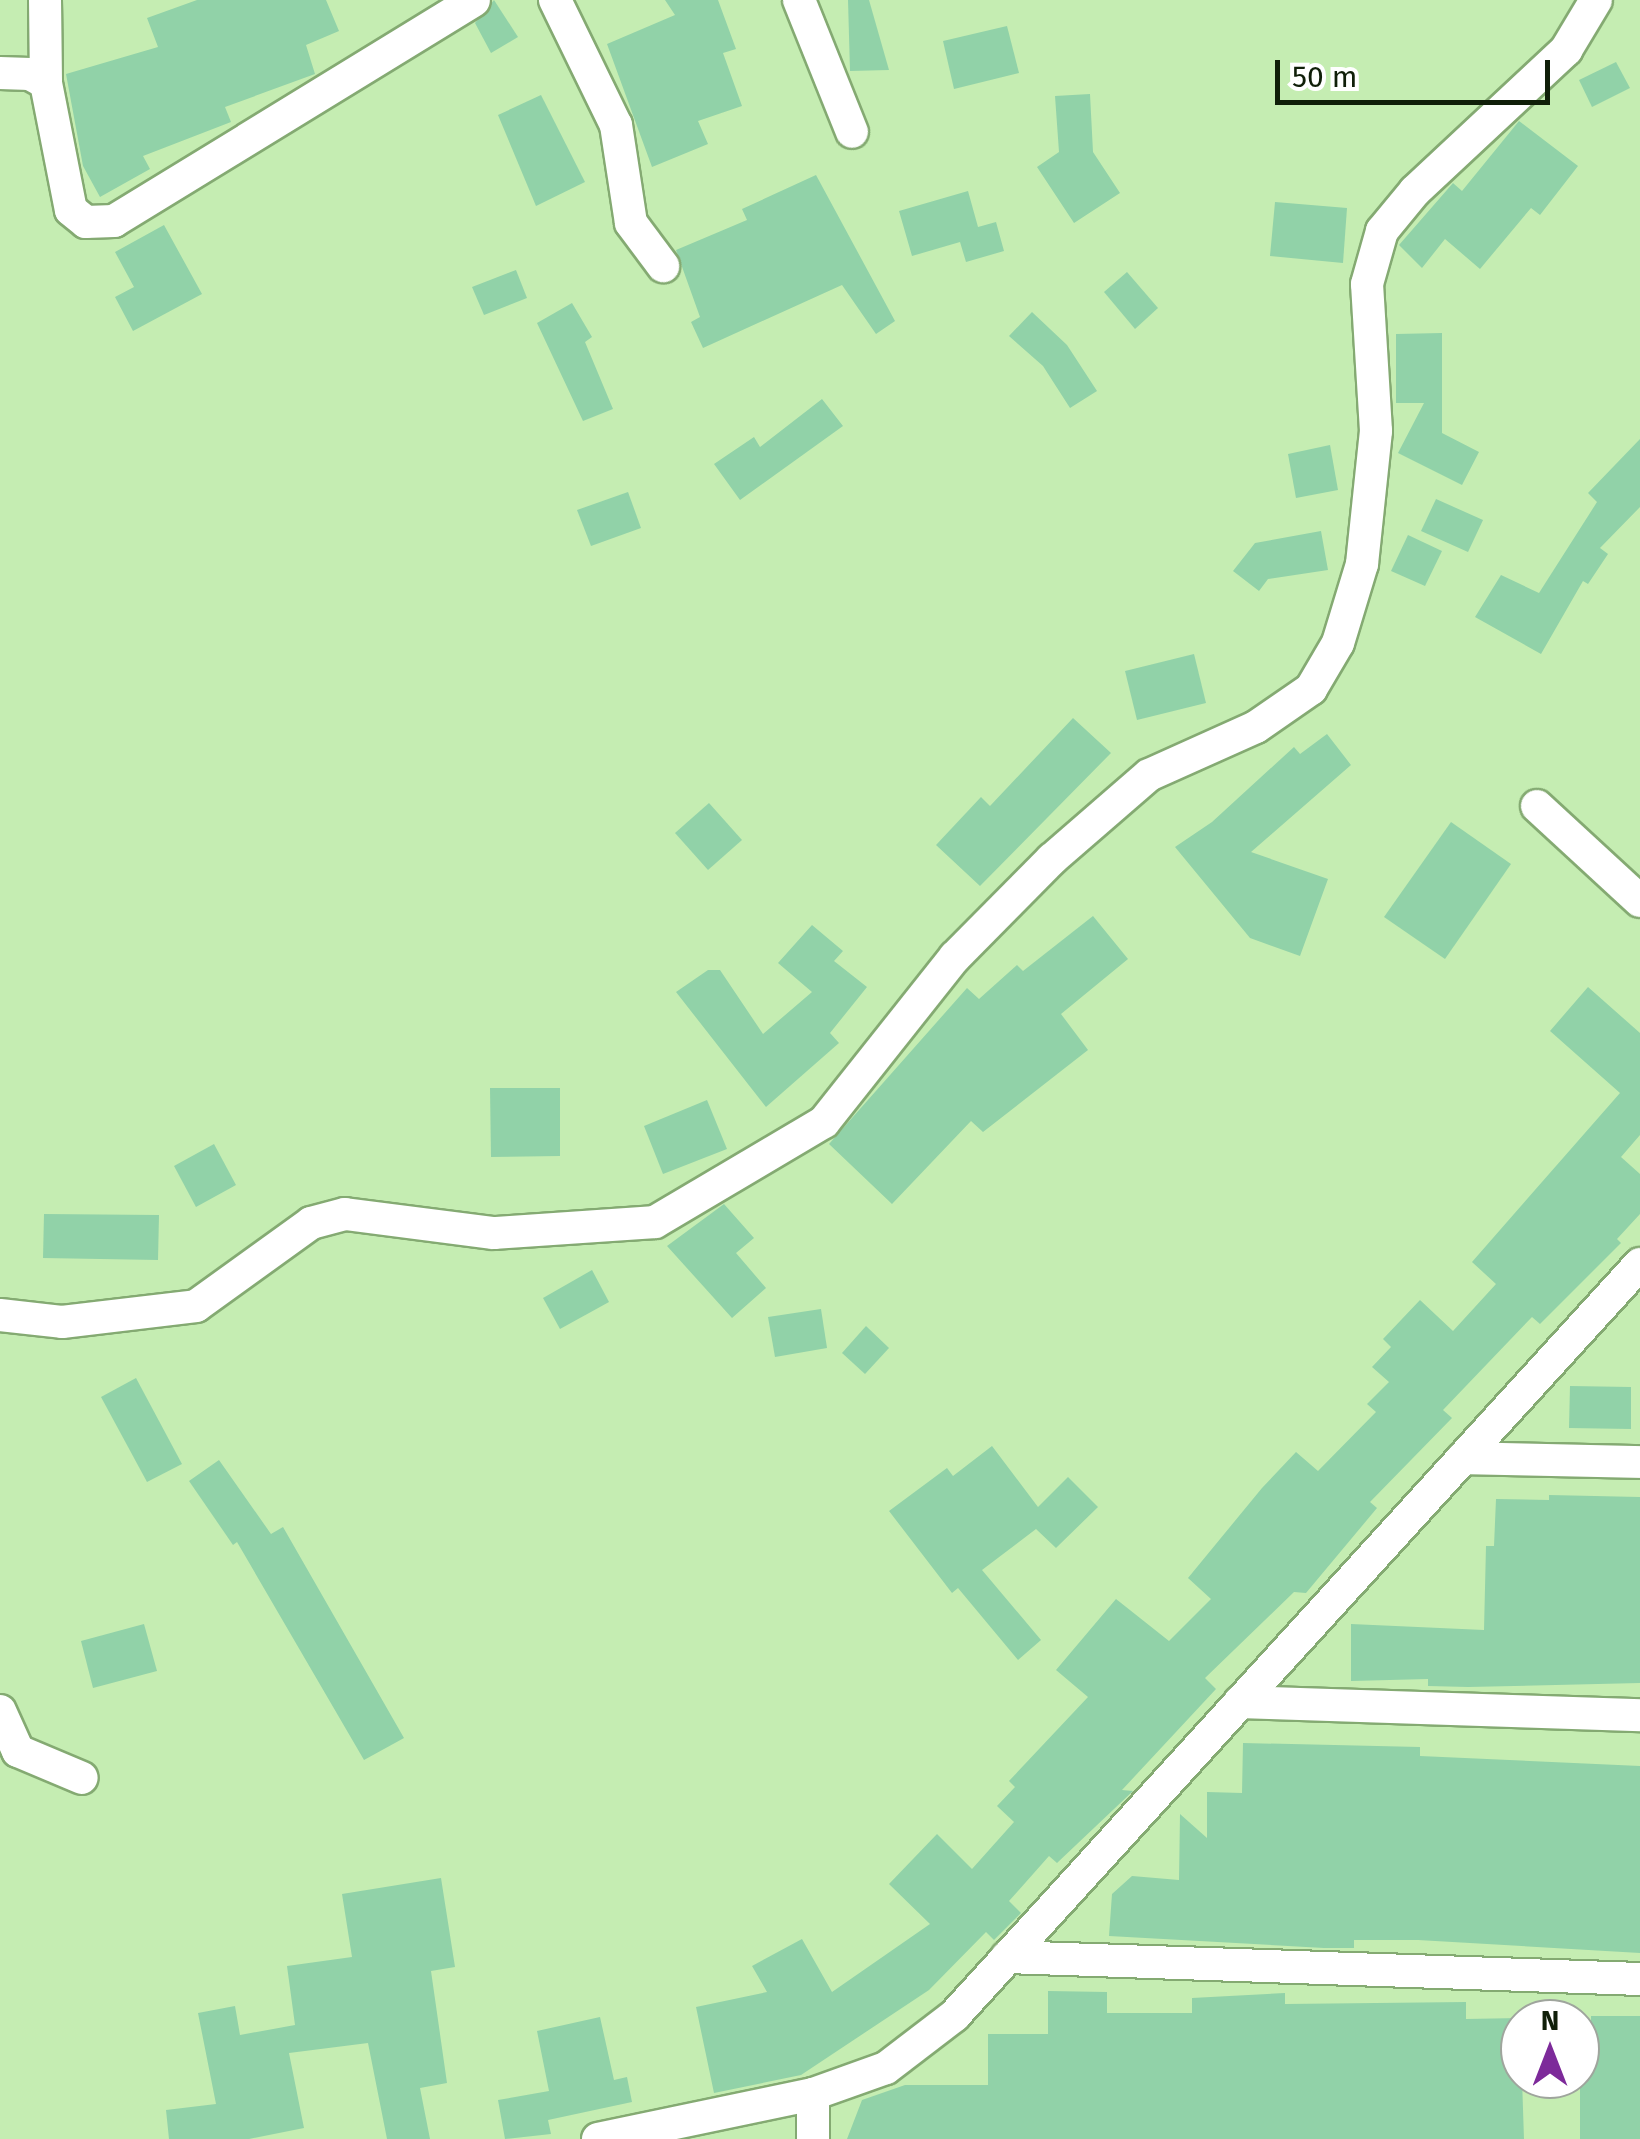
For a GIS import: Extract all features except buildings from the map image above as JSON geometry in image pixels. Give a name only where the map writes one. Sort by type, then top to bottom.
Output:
[{"type":"street","points":[[44,0],[46,83],[71,210],[86,222],[114,220],[474,0]]},
{"type":"street","points":[[555,0],[616,125],[631,223],[662,266]]},
{"type":"street","points":[[800,0],[852,132]]},
{"type":"street","points":[[0,1314],[62,1322],[196,1306],[311,1223],[345,1214],[494,1233],[655,1222],[824,1122],[955,958],[1052,859],[1149,775],[1256,726],[1310,690],[1338,643],[1362,564],[1376,431],[1367,284],[1382,232],[1415,191],[1566,50],[1596,0]]},
{"type":"street","points":[[0,73],[30,74],[46,83]]},
{"type":"street","points":[[1537,806],[1640,900]]},
{"type":"street","points":[[598,2139],[813,2094],[886,2068],[954,2016],[1640,1264]]},
{"type":"street","points":[[1463,1458],[1640,1462]]},
{"type":"street","points":[[1240,1702],[1640,1715]]},
{"type":"street","points":[[0,1712],[18,1751],[82,1778]]},
{"type":"street","points":[[1007,1958],[1640,1979]]},
{"type":"street","points":[[813,2094],[813,2139]]}]
